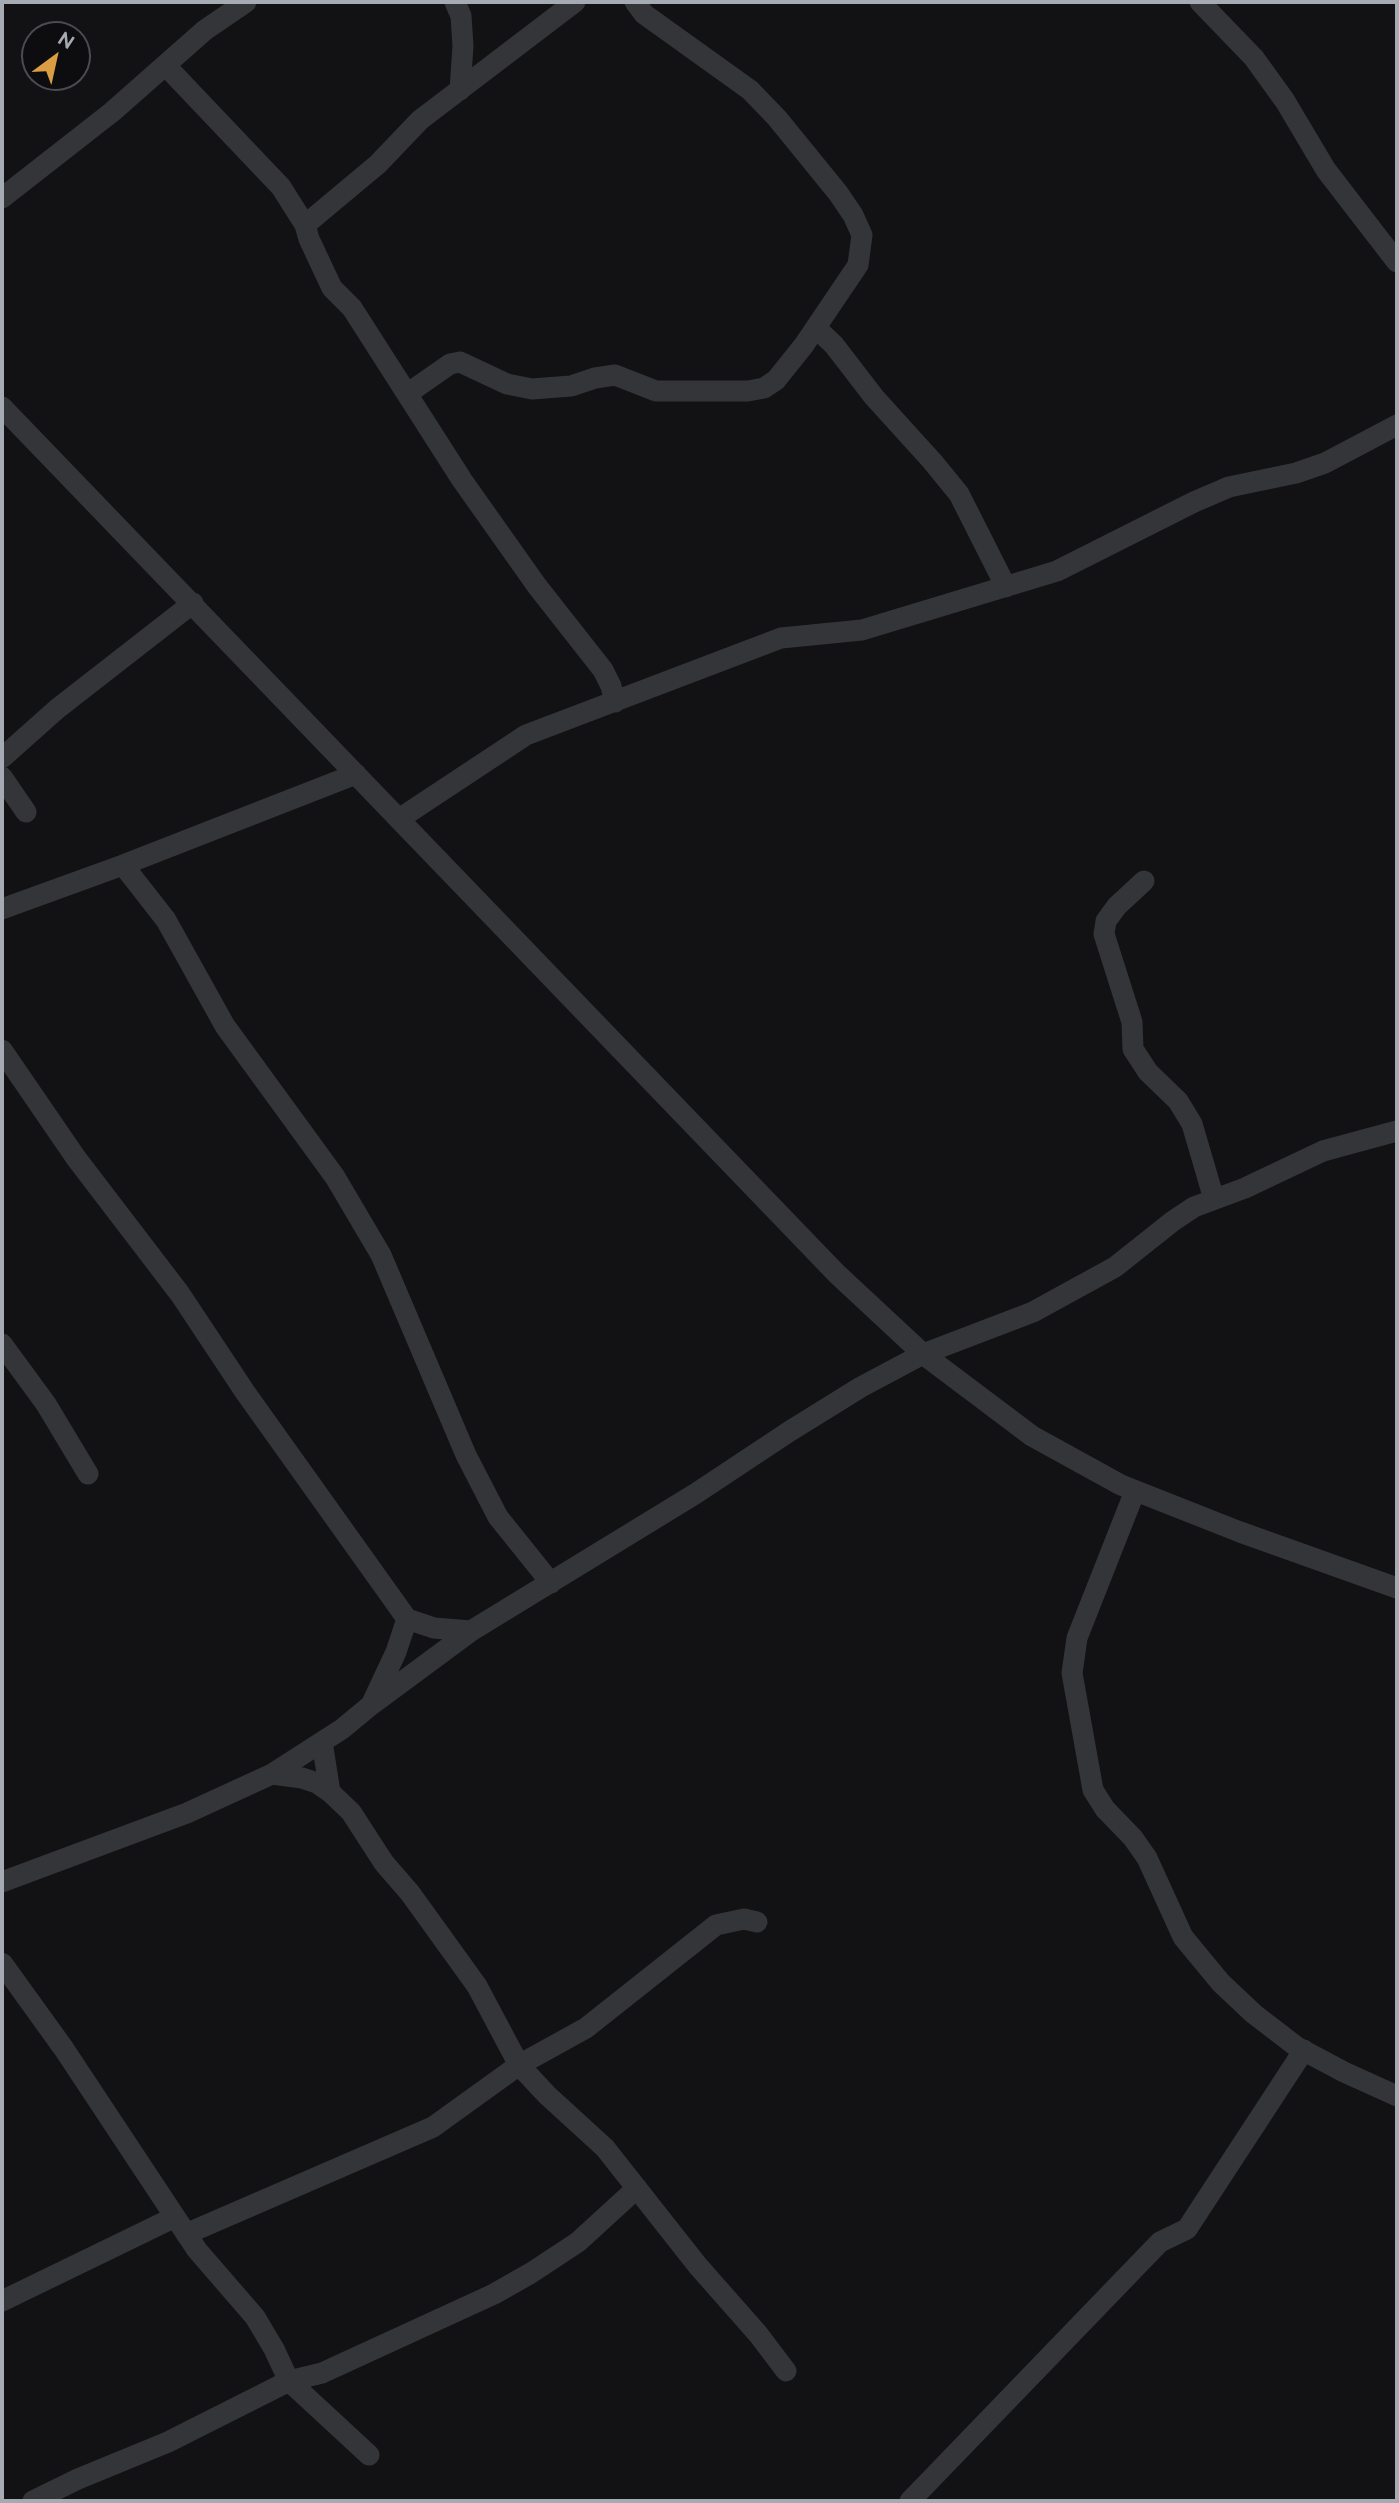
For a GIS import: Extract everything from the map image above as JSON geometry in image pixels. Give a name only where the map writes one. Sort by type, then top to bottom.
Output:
[{"type":"street","points":[[2,198],[166,66],[205,30],[246,2]]},
{"type":"street","points":[[455,2],[461,16],[463,46],[460,90]]},
{"type":"street","points":[[305,225],[377,164],[420,120],[575,2]]},
{"type":"street","points":[[407,394],[450,364],[460,362],[507,384],[532,389],[570,386],[615,375],[656,391],[748,391],[764,388],[776,380],[816,328],[858,265],[862,235],[853,215],[807,152],[750,90],[644,14],[635,2]]},
{"type":"street","points":[[1200,2],[1254,58],[1285,101],[1326,170],[1397,262]]},
{"type":"street","points":[[166,66],[281,187],[305,225],[332,288],[352,308],[470,491],[537,586],[603,670],[615,702]]},
{"type":"street","points":[[816,328],[834,345],[874,397],[959,494],[1006,587]]},
{"type":"street","points":[[2,407],[837,1274],[923,1354],[1032,1436],[1121,1485],[1240,1532],[1397,1588]]},
{"type":"street","points":[[399,819],[526,735],[781,638],[862,630],[1057,570],[1229,487],[1296,473],[1325,463],[1397,425]]},
{"type":"street","points":[[2,758],[57,709],[193,603]]},
{"type":"street","points":[[2,909],[123,866],[356,774]]},
{"type":"street","points":[[2,777],[26,813]]},
{"type":"street","points":[[123,866],[166,920],[225,1026],[335,1177],[381,1255],[466,1455],[498,1517],[551,1583]]},
{"type":"street","points":[[1144,881],[1117,906],[1106,921],[1104,934],[1132,1022],[1133,1049],[1148,1073],[1178,1101],[1192,1124],[1214,1199]]},
{"type":"street","points":[[2,1049],[76,1158],[180,1294],[245,1392],[407,1619],[434,1629],[471,1631]]},
{"type":"street","points":[[2,1882],[187,1813],[272,1774],[342,1729],[371,1704],[471,1631],[695,1494],[861,1387],[923,1354],[1033,1312],[1115,1267],[1194,1207],[1245,1188],[1324,1151],[1389,1133],[1397,1150]]},
{"type":"street","points":[[2,1344],[46,1404],[88,1474]]},
{"type":"street","points":[[1135,1491],[1077,1638],[1072,1673],[1093,1790],[1105,1809],[1133,1838],[1147,1858],[1184,1937],[1221,1983],[1254,2014],[1304,2050],[1397,2096]]},
{"type":"street","points":[[371,1704],[396,1652],[407,1619]]},
{"type":"street","points":[[322,1742],[330,1792]]},
{"type":"street","points":[[272,1774],[302,1778],[330,1792],[351,1812],[384,1863],[477,1986],[519,2065],[547,2095],[605,2148],[698,2266],[758,2334],[786,2371]]},
{"type":"street","points":[[2,2301],[181,2226],[433,2127],[519,2065],[586,2028],[716,1925],[744,1919],[757,1922]]},
{"type":"street","points":[[2,1963],[64,2049],[181,2226],[255,2317],[289,2381],[369,2455]]},
{"type":"street","points":[[911,2501],[1160,2242],[1187,2229],[1304,2050]]},
{"type":"street","points":[[33,2501],[78,2479],[168,2442],[289,2381],[322,2373],[428,2326],[531,2273],[578,2242],[637,2188]]}]
